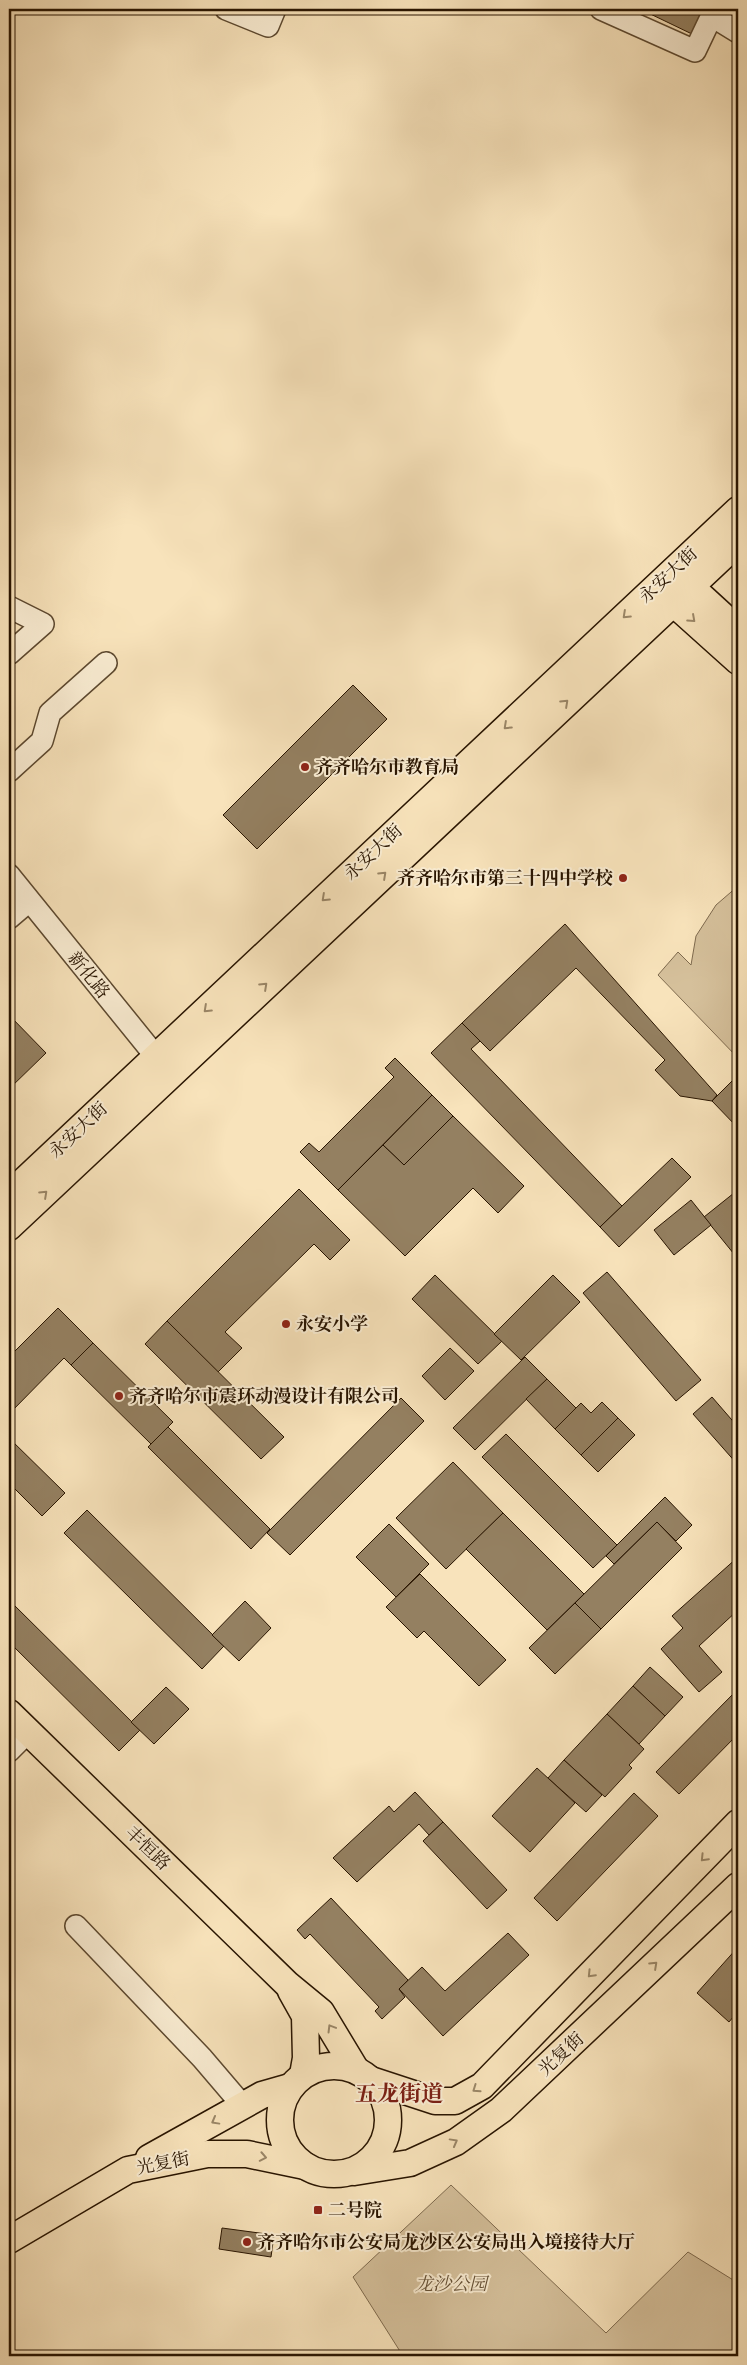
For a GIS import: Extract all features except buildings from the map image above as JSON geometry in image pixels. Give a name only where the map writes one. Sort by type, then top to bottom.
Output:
[{"type":"main road","name":"永安大街","points":[[9,1196],[163,1066],[673,587],[738,510]]},
{"type":"main road","name":"永安大街","points":[[673,587],[738,542]]},
{"type":"main road","points":[[673,587],[738,630]]},
{"type":"main road","points":[[673,587],[738,661]]},
{"type":"main road","name":"永安大街","points":[[9,1227],[163,1066]]},
{"type":"main road","name":"丰恒路","points":[[9,1713],[288,1984]]},
{"type":"main road","name":"光复街","points":[[363,2075],[435,2101],[455,2101],[482,2086],[738,1823]]},
{"type":"main road","name":"光复街","points":[[354,2172],[410,2164],[456,2142],[501,2110],[738,1886]]},
{"type":"main road","points":[[288,1984],[321,2012],[363,2075],[382,2094],[388,2112],[388,2130],[376,2154],[370,2161],[354,2172],[338,2174],[320,2173],[305,2166],[288,2153],[282,2139],[279,2121],[282,2103],[297,2081],[306,2050],[305,2016],[288,1984]]},
{"type":"main road","points":[[128,2170],[262,2095],[297,2081],[320,2067],[338,2065],[363,2075]]},
{"type":"main road","name":"光复街","points":[[9,2240],[128,2170],[207,2154],[247,2154],[305,2166]]},
{"type":"street","points":[[226,9],[268,26],[275,9]]},
{"type":"street","points":[[602,9],[695,51],[714,12],[738,32]]},
{"type":"street","points":[[9,607],[43,624],[9,654]]},
{"type":"street","points":[[9,771],[42,741],[50,712],[106,663]]},
{"type":"street","name":"新化路","points":[[9,875],[163,1066]]},
{"type":"street","points":[[9,918],[30,901]]},
{"type":"street","points":[[9,1751],[28,1732]]},
{"type":"street","points":[[76,1926],[202,2058],[243,2106]]},
{"type":"green space","points":[[738,886],[738,1058],[658,975],[678,952],[691,965],[696,936],[716,905]]},
{"type":"green space","name":"龙沙公园","points":[[451,2185],[606,2333],[688,2252],[738,2283],[738,2356],[403,2356],[353,2277]]},
{"type":"place","name":"齐齐哈尔市教育局","points":[[305,767]]},
{"type":"place","name":"齐齐哈尔市第三十四中学校","points":[[623,878]]},
{"type":"place","name":"永安小学","points":[[286,1324]]},
{"type":"place","name":"齐齐哈尔市震环动漫设计有限公司","points":[[119,1396]]},
{"type":"place","name":"二号院","points":[[318,2210]]},
{"type":"place","name":"齐齐哈尔市公安局龙沙区公安局出入境接待大厅","points":[[247,2242]]},
{"type":"district","name":"五龙街道","points":[[399,2093]]}]
